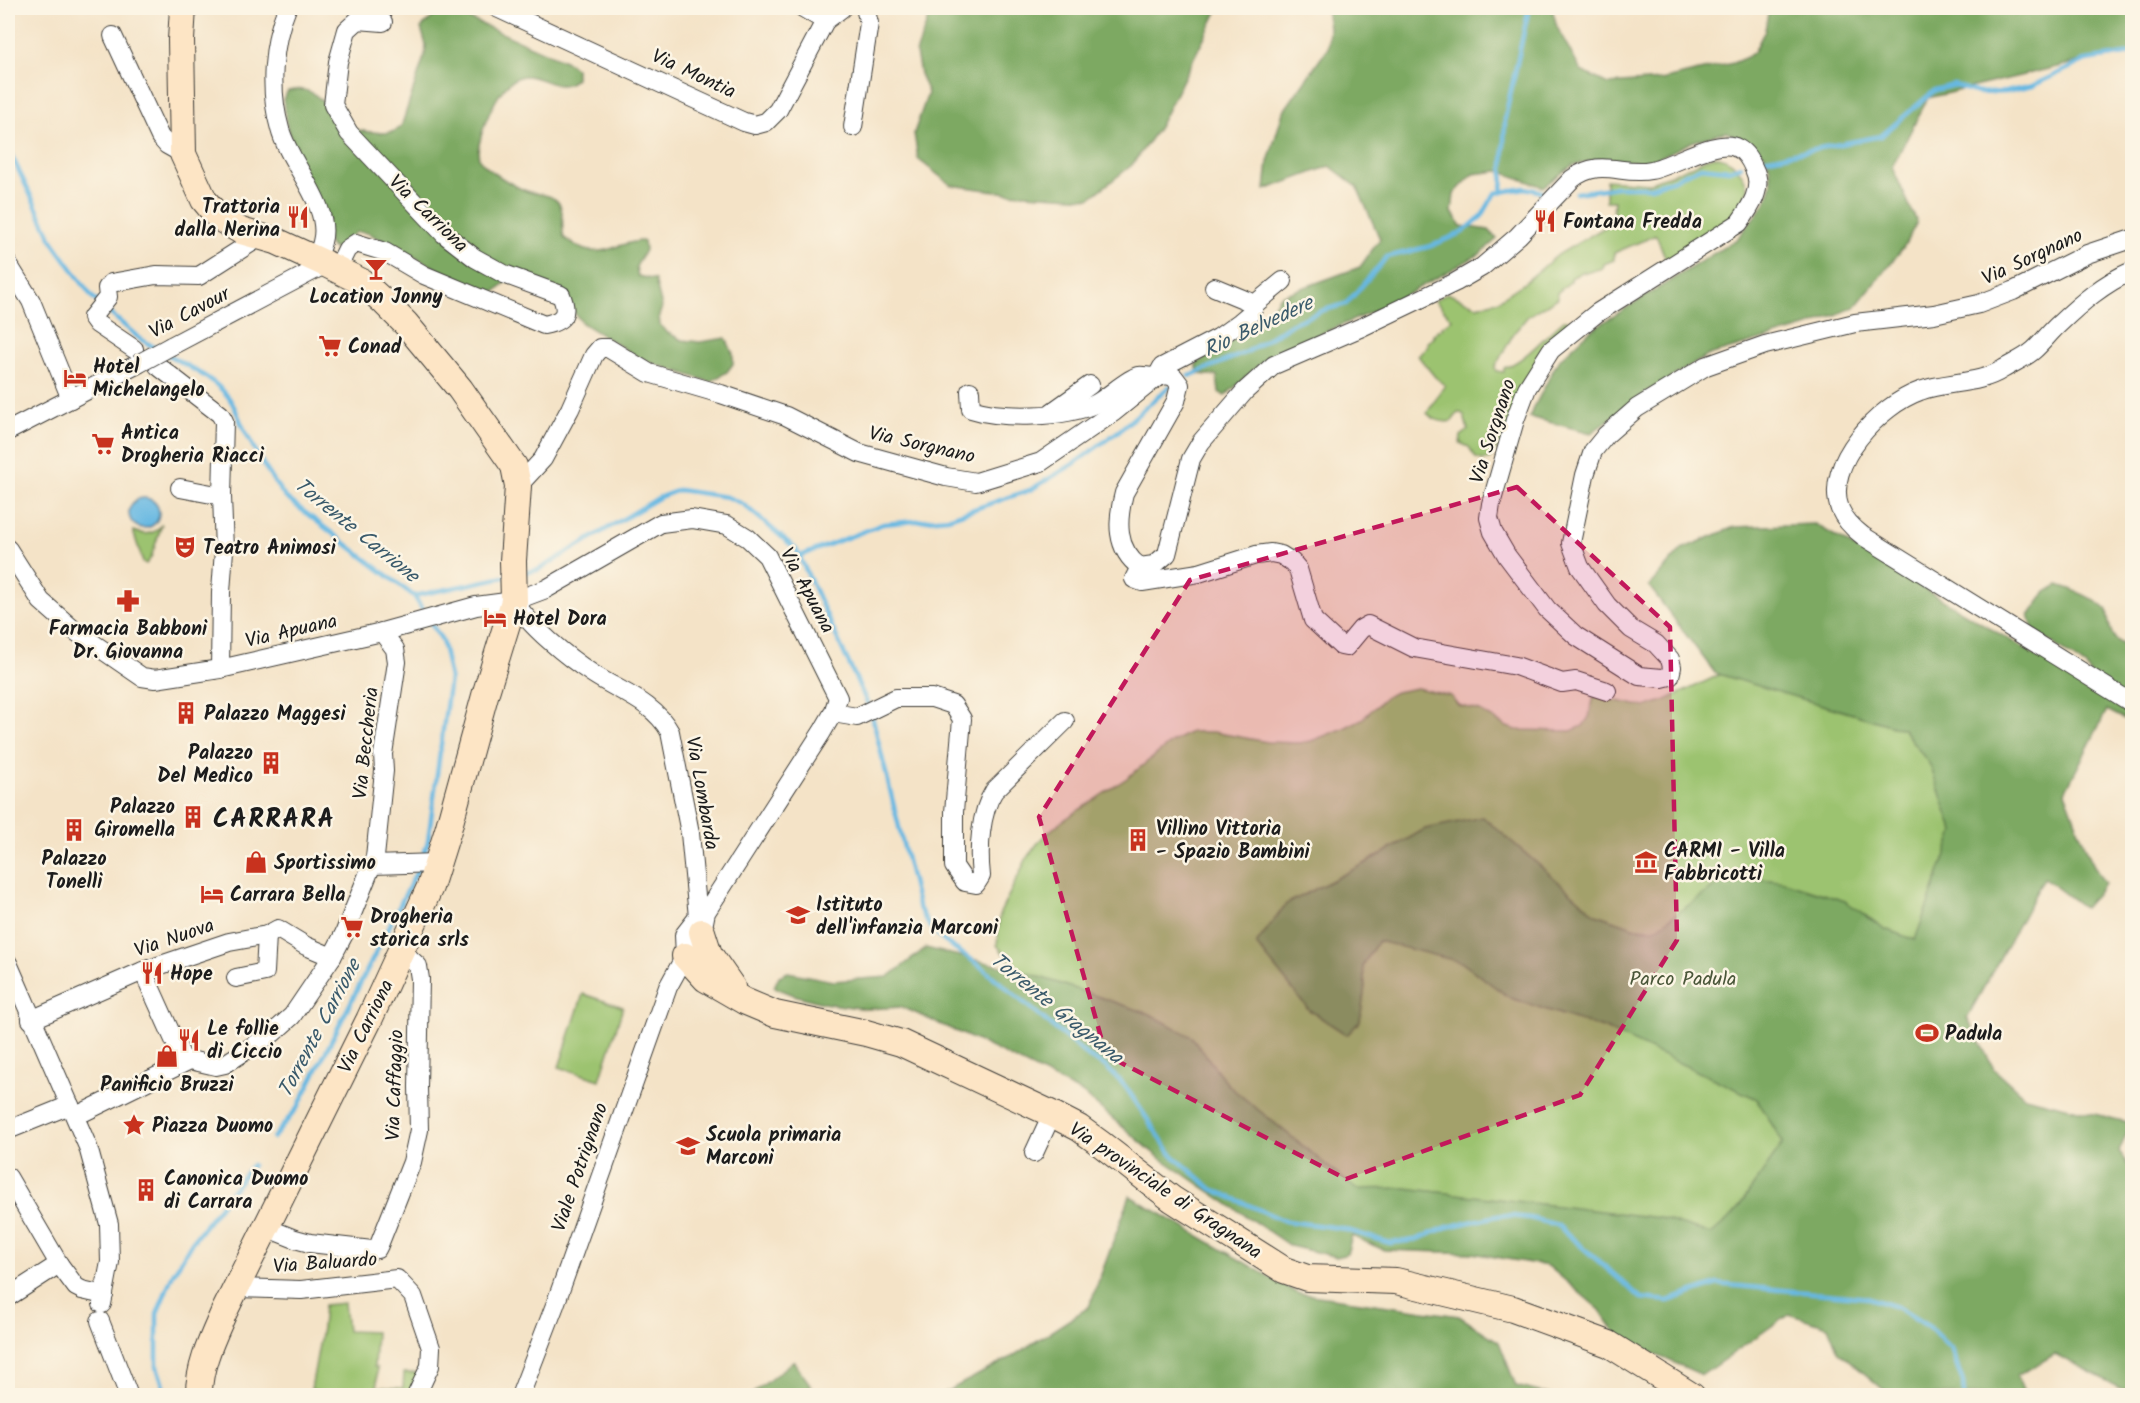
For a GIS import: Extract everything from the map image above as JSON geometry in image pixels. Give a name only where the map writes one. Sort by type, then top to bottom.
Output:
[{"type":"main road","name":"Via Carriona","points":[[183,8],[181,34],[183,154],[204,200],[219,218],[241,231],[276,241],[362,282],[385,303],[451,378],[514,466],[518,486],[509,640],[486,692],[434,863],[430,887],[402,951],[235,1288],[212,1340],[203,1369],[199,1395]]},
{"type":"main road","points":[[702,920],[709,954],[726,981],[744,1000]]},
{"type":"main road","name":"Via provinciale di Gragnana","points":[[685,956],[706,979],[775,1014],[866,1033],[901,1043],[1052,1114],[1101,1144],[1172,1199],[1284,1270],[1307,1278],[1396,1281],[1513,1310],[1608,1344],[1692,1395]]},
{"type":"street","points":[[287,8],[276,50],[273,91],[280,130],[321,209],[324,226],[322,242],[326,264]]},
{"type":"street","name":"Via Montia","points":[[497,8],[744,122],[756,125],[766,122],[778,110],[825,21],[842,8]]},
{"type":"street","points":[[803,8],[825,21]]},
{"type":"street","points":[[853,127],[869,23],[865,8]]},
{"type":"street","name":"Via Carriona","points":[[326,264],[356,243],[385,252],[424,275],[544,325],[558,322],[564,315],[565,305],[561,295],[504,274],[475,258],[444,234],[349,133],[333,105],[338,62],[347,30],[358,20],[383,22]]},
{"type":"street","name":"Via Carriona","points":[[113,36],[160,137],[167,145],[183,154]]},
{"type":"street","name":"Via Sorgnano","points":[[1140,567],[1154,565],[1167,554],[1191,459],[1201,442],[1245,391],[1274,365],[1362,327],[1482,267],[1504,249],[1572,179],[1584,170],[1606,168],[1647,171],[1665,167],[1711,148],[1725,145],[1737,147],[1743,152],[1757,175],[1758,187],[1751,207],[1739,223],[1598,313],[1551,350],[1527,388],[1515,420],[1491,504],[1490,518],[1493,532],[1547,609],[1576,636],[1639,676],[1662,678],[1670,676],[1672,667],[1670,659],[1656,644],[1631,629],[1607,605],[1580,567],[1571,543],[1585,475],[1593,451],[1606,435],[1637,408],[1706,366],[1765,345],[1855,324],[1934,314],[1979,304],[2013,291],[2087,254],[2133,239]]},
{"type":"street","points":[[136,357],[95,320],[108,297],[107,288],[111,283],[156,274],[199,276],[260,237]]},
{"type":"street","points":[[8,264],[31,301],[71,399]]},
{"type":"street","name":"Via Cavour","points":[[8,431],[71,399],[136,357],[171,346],[326,264]]},
{"type":"street","points":[[2133,271],[2117,278],[2090,296],[2033,351],[1996,374],[1920,390],[1895,403],[1869,425],[1845,459],[1839,476],[1837,494],[1840,510],[1850,526],[1863,536],[2133,703]]},
{"type":"street","points":[[1161,376],[1162,366],[1218,338],[1252,312],[1255,304],[1283,281]]},
{"type":"street","points":[[1214,287],[1255,304]]},
{"type":"street","name":"Via Sorgnano","points":[[518,486],[543,459],[570,409],[594,355],[600,348],[608,348],[649,373],[721,393],[786,416],[859,453],[946,477],[976,482],[1041,462],[1114,412],[1161,376]]},
{"type":"street","points":[[158,366],[220,414],[224,421],[222,496],[224,550],[220,669]]},
{"type":"street","points":[[970,391],[971,409],[1009,416],[1072,411],[1095,404],[1137,376],[1174,377],[1180,385],[1176,401],[1124,493],[1120,509],[1120,533],[1124,552],[1140,567],[1134,579],[1142,582],[1199,573],[1256,555],[1271,553],[1281,555],[1298,569],[1313,620],[1341,646],[1346,647],[1361,629],[1368,625],[1414,648],[1516,666],[1562,683],[1576,681],[1607,691]]},
{"type":"street","points":[[1050,413],[1090,385]]},
{"type":"street","points":[[180,488],[222,496]]},
{"type":"street","name":"Via Apuana","points":[[8,549],[41,601],[75,631],[142,677],[166,678],[220,669],[382,632],[404,624],[476,606],[514,585],[546,589],[661,523],[692,519],[727,525],[748,538],[767,556],[838,698],[833,713]]},
{"type":"street","points":[[1882,534],[1907,555],[1915,567]]},
{"type":"street","name":"Via Lombarda","points":[[514,585],[522,614],[542,633],[592,673],[649,707],[664,720],[670,732],[690,833],[702,920]]},
{"type":"street","name":"Via Beccheria","points":[[184,1062],[190,1060],[216,1066],[225,1064],[273,1033],[292,1016],[332,957],[373,865],[384,771],[383,754],[397,662],[396,648],[382,632]]},
{"type":"street","points":[[509,640],[521,633],[542,633]]},
{"type":"street","points":[[833,713],[857,717],[896,698],[932,698],[952,705],[962,719],[954,812],[954,866],[965,882],[976,884],[981,876],[983,814],[987,802],[994,791],[1065,721]]},
{"type":"street","name":"Viale Potrignano","points":[[520,1395],[555,1305],[668,987],[702,920],[833,713]]},
{"type":"street","points":[[373,865],[434,863]]},
{"type":"street","name":"Via Nuova","points":[[31,1020],[142,971],[229,942],[267,934],[278,929],[306,946],[332,957]]},
{"type":"street","points":[[236,978],[265,972],[267,934]]},
{"type":"street","name":"Via Caffaggio","points":[[265,1227],[310,1243],[372,1250],[379,1245],[412,1162],[419,1130],[420,980],[418,966],[402,951]]},
{"type":"street","points":[[8,963],[88,1147],[110,1224],[110,1262],[100,1325],[129,1395]]},
{"type":"street","points":[[8,1130],[73,1110],[184,1062],[142,971]]},
{"type":"street","points":[[1034,1153],[1052,1114]]},
{"type":"street","points":[[8,1178],[59,1264],[76,1287],[102,1306]]},
{"type":"street","points":[[8,1297],[59,1264]]},
{"type":"street","name":"Via Baluardo","points":[[235,1288],[301,1290],[397,1279],[413,1296],[431,1348],[430,1366],[416,1395]]},
{"type":"highlighted area","points":[[1517,487],[1670,627],[1677,940],[1580,1095],[1346,1179],[1106,1055],[1039,817],[1190,580]]},
{"type":"green space","points":[[932,8],[1219,8],[1159,127],[1132,165],[1090,198],[1008,193],[951,185],[918,159],[914,133],[928,93],[920,74],[916,53]]},
{"type":"green space","points":[[1326,8],[1552,8],[1557,27],[1581,71],[1608,84],[1661,80],[1733,63],[1747,57],[1754,52],[1765,30],[1769,8],[2132,8],[2132,53],[2086,60],[1928,98],[1892,167],[1917,222],[1903,248],[1855,307],[1809,326],[1709,355],[1650,390],[1591,433],[1529,417],[1558,361],[1591,330],[1737,239],[1766,202],[1772,183],[1769,165],[1764,154],[1755,145],[1726,132],[1694,141],[1656,159],[1640,162],[1599,159],[1573,165],[1543,187],[1499,171],[1473,174],[1454,194],[1452,212],[1461,226],[1489,230],[1497,239],[1480,254],[1386,306],[1269,356],[1225,396],[1219,392],[1217,376],[1199,374],[1196,364],[1268,314],[1280,296],[1360,267],[1380,239],[1357,187],[1330,166],[1265,190],[1268,162],[1283,112],[1328,48],[1329,27]]},
{"type":"green space","points":[[450,10],[569,63],[576,69],[576,78],[564,85],[525,76],[516,78],[508,84],[494,103],[484,126],[478,150],[482,162],[519,188],[555,199],[560,205],[564,238],[580,248],[600,251],[644,241],[645,250],[636,267],[638,276],[655,280],[662,307],[659,316],[660,325],[666,332],[682,340],[700,342],[726,338],[733,354],[733,364],[727,372],[710,382],[643,360],[582,323],[571,308],[508,280],[495,292],[478,290],[368,233],[357,232],[348,238],[338,251],[330,246],[287,127],[283,99],[288,91],[299,89],[308,91],[321,100],[339,120],[352,128],[382,133],[398,129],[401,127],[425,54],[426,45],[421,28],[434,16]]},
{"type":"green space","points":[[1713,156],[1726,159],[1736,166],[1748,189],[1741,209],[1722,227],[1667,262],[1656,235],[1614,253],[1614,260],[1604,264],[1603,268],[1585,273],[1584,271],[1571,278],[1571,281],[1557,293],[1558,298],[1528,316],[1514,333],[1495,367],[1496,371],[1504,372],[1504,368],[1521,359],[1564,320],[1572,321],[1556,335],[1499,446],[1489,459],[1476,458],[1469,447],[1460,443],[1461,436],[1468,430],[1464,415],[1458,413],[1452,421],[1445,422],[1427,413],[1445,385],[1435,377],[1418,356],[1434,337],[1433,335],[1452,319],[1435,301],[1447,293],[1477,306],[1497,301],[1524,283],[1559,254],[1612,223],[1614,201],[1606,201],[1606,180],[1648,183]]},
{"type":"green space","points":[[162,524],[151,558],[146,564],[143,562],[133,531],[149,534]]},
{"type":"green space","points":[[1815,524],[2104,696],[2086,667],[2033,629],[2029,616],[2046,592],[2058,585],[2084,595],[2107,610],[2110,629],[2115,639],[2132,646],[2132,723],[2107,710],[2065,792],[2087,851],[2105,884],[2084,908],[2044,878],[1967,1018],[1994,1069],[2025,1097],[2131,1123],[2119,1152],[2132,1171],[2132,1394],[2055,1354],[2017,1376],[2025,1395],[1890,1395],[1838,1351],[1828,1326],[1789,1314],[1702,1375],[1620,1339],[1600,1310],[1548,1266],[1472,1253],[1384,1250],[1352,1236],[1347,1254],[1337,1257],[1290,1246],[1156,1155],[1082,1093],[982,1043],[902,1007],[866,1009],[823,1003],[774,987],[779,976],[788,972],[833,981],[888,977],[926,948],[1022,971],[1150,1014],[1192,1037],[1229,1086],[1356,1189],[1405,1188],[1660,1218],[1711,1234],[1734,1214],[1783,1143],[1757,1099],[1606,1029],[1510,998],[1461,962],[1378,941],[1363,965],[1365,986],[1360,1021],[1347,1035],[1309,1010],[1256,944],[1286,904],[1364,864],[1425,829],[1483,817],[1596,914],[1636,928],[1655,929],[1731,875],[1785,882],[1845,901],[1885,929],[1915,940],[1954,832],[1930,765],[1903,729],[1715,673],[1649,586],[1682,549],[1734,527]]},
{"type":"green space","name":"Parco Padula","points":[[1736,667],[1935,721],[1990,942],[1880,1279],[1437,1201],[1317,1184],[1030,987],[997,945],[1000,913],[1028,856],[1041,839],[1058,824],[1127,778],[1172,742],[1191,732],[1213,732],[1267,742],[1311,741],[1362,719],[1386,697],[1396,692],[1417,688],[1451,696],[1458,705],[1480,711],[1507,727],[1517,730],[1571,731],[1583,726],[1589,717],[1594,696],[1645,707],[1666,700]]},
{"type":"green space","points":[[583,994],[623,1007],[600,1080],[559,1067]]},
{"type":"green space","points":[[1130,1196],[1297,1293],[1459,1316],[1499,1342],[1516,1386],[1551,1395],[940,1395],[1010,1358],[1089,1307]]},
{"type":"green space","points":[[344,1303],[347,1331],[376,1332],[374,1367],[377,1368],[377,1387],[403,1388],[404,1373],[419,1373],[410,1395],[328,1395],[311,1389],[324,1305]]},
{"type":"green space","points":[[793,1361],[818,1395],[751,1395]]},
{"type":"water","points":[[144,498],[155,502],[159,513],[155,524],[144,528],[133,524],[129,513],[133,502]]},
{"type":"waterway","points":[[1502,192],[1505,118],[1529,8]]},
{"type":"waterway","points":[[1764,159],[1881,136],[1935,90],[1954,85],[1978,93],[2006,92],[2032,86],[2086,60],[2132,53]]},
{"type":"waterway","name":"Torrente Carrione","points":[[8,148],[53,242],[92,297],[98,302]]},
{"type":"waterway","name":"Rio Belvedere","points":[[1576,193],[1617,187],[1651,187],[1701,167],[1729,170],[1741,166]]},
{"type":"waterway","name":"Rio Belvedere","points":[[1189,376],[1247,352],[1293,323],[1346,304],[1387,257],[1431,246],[1463,232],[1482,216],[1495,193],[1525,188],[1547,193]]},
{"type":"waterway","name":"Torrente Carrione","points":[[104,308],[139,338],[157,349]]},
{"type":"waterway","name":"Torrente Carrione","points":[[167,354],[205,376],[228,397],[258,456],[285,497],[414,596],[426,615]]},
{"type":"waterway","name":"Rio Belvedere","points":[[800,556],[883,524],[948,518],[1030,490],[1075,463],[1120,430],[1169,387]]},
{"type":"waterway","name":"Torrente Gragnana","points":[[521,573],[538,570],[660,497],[679,490],[727,497],[743,504],[796,549],[869,707]]},
{"type":"waterway","name":"Torrente Gragnana","points":[[414,596],[504,577]]},
{"type":"waterway","name":"Torrente Carrione","points":[[422,859],[428,841],[450,678],[442,640],[430,622]]},
{"type":"waterway","name":"Torrente Gragnana","points":[[872,715],[918,906],[930,927],[944,941],[979,965],[1089,1057],[1105,1066],[1125,1086],[1171,1154],[1212,1189],[1285,1221],[1340,1228],[1390,1243],[1415,1240],[1447,1227],[1502,1215],[1530,1218],[1557,1225],[1641,1298],[1668,1301],[1717,1284],[1869,1298],[1897,1307],[1929,1327],[1951,1349],[1963,1382],[1964,1396]]},
{"type":"waterway","name":"Torrente Carrione","points":[[273,1138],[298,1107],[418,869]]},
{"type":"waterway","name":"Torrente Carrione","points":[[167,1396],[157,1367],[157,1314],[172,1276],[192,1242],[252,1165]]},
{"type":"place","name":"Trattoria dalla Nerina","points":[[298,217]]},
{"type":"place","name":"Fontana Fredda","points":[[1545,221]]},
{"type":"place","name":"Location Jonny","points":[[376,269]]},
{"type":"place","name":"Conad","points":[[330,346]]},
{"type":"place","name":"Hotel Michelangelo","points":[[75,378]]},
{"type":"place","name":"Antica Drogheria Riacci","points":[[103,444]]},
{"type":"place","name":"Teatro Animosi","points":[[185,547]]},
{"type":"place","name":"Farmacia Babboni Dr. Giovanna","points":[[128,601]]},
{"type":"place","name":"Hotel Dora","points":[[495,618]]},
{"type":"place","name":"Palazzo Maggesi","points":[[186,713]]},
{"type":"place","name":"Palazzo Del Medico","points":[[271,763]]},
{"type":"place","name":"Palazzo Giromella","points":[[193,817]]},
{"type":"place","name":"Palazzo Tonelli","points":[[74,830]]},
{"type":"place","name":"Villino Vittoria - Spazio Bambini","points":[[1138,840]]},
{"type":"place","name":"Sportissimo","points":[[256,862]]},
{"type":"place","name":"CARMI - Villa Fabbricotti","points":[[1646,862]]},
{"type":"place","name":"Carrara Bella","points":[[212,894]]},
{"type":"place","name":"Istituto dell'infanzia Marconi","points":[[798,915]]},
{"type":"place","name":"Drogheria storica srls","points":[[352,927]]},
{"type":"place","name":"Hope","points":[[152,973]]},
{"type":"place","name":"Padula","points":[[1927,1033]]},
{"type":"place","name":"Le follie di Ciccio","points":[[189,1040]]},
{"type":"place","name":"Panificio Bruzzi","points":[[167,1056]]},
{"type":"place","name":"Piazza Duomo","points":[[134,1125]]},
{"type":"place","name":"Scuola primaria Marconi","points":[[688,1146]]},
{"type":"place","name":"Canonica Duomo di Carrara","points":[[146,1190]]},
{"type":"district","name":"CARRARA","points":[[274,818]]}]
